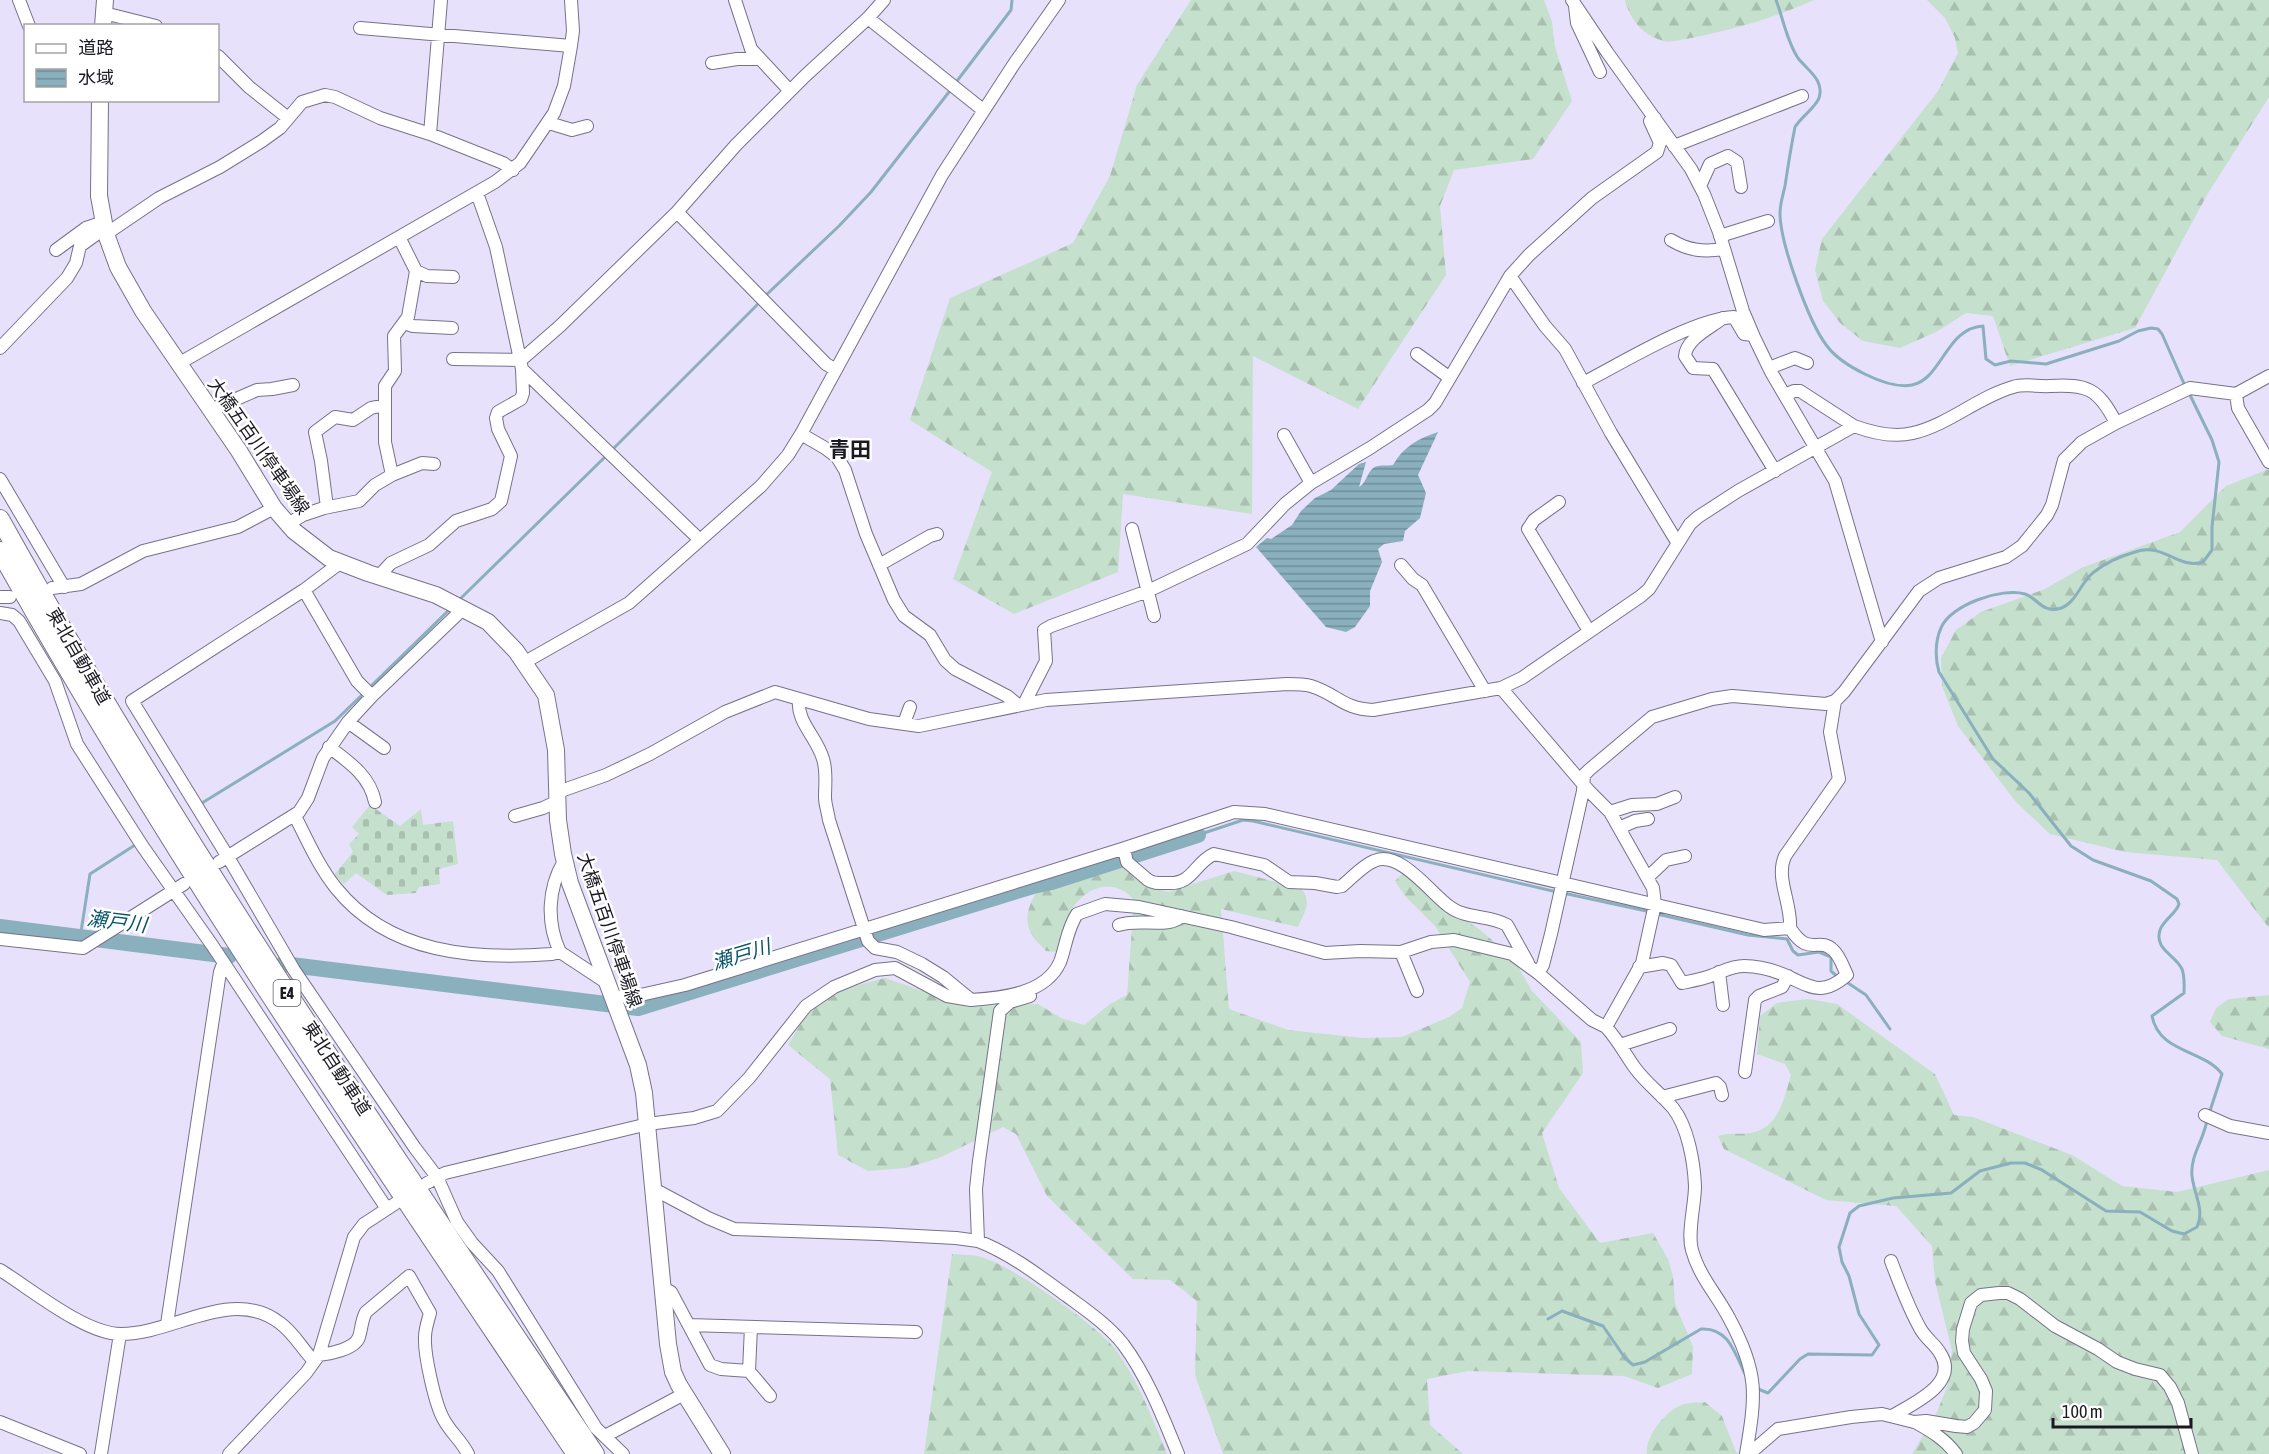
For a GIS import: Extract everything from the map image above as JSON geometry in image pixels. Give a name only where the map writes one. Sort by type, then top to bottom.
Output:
[{"type":"highway","name":"東北自動車道","points":[[0,519],[130,743],[217,883],[381,1135],[595,1454]]},
{"type":"highway","name":"東北自動車道","points":[[0,551],[70,675],[205,893],[367,1143],[576,1454]]},
{"type":"main road","name":"大橋五百川停車場線","points":[[100,102],[98,187],[105,228],[124,281],[274,508],[317,550],[340,563],[458,605],[488,622],[525,662],[546,695],[556,750],[558,820],[564,861],[570,884],[638,1065],[648,1124],[652,1188],[673,1372],[684,1394],[722,1454]]},
{"type":"street","points":[[19,0],[27,24]]},
{"type":"street","points":[[430,134],[441,0]]},
{"type":"street","points":[[178,364],[477,193],[513,170],[549,123],[562,93],[573,32],[571,0]]},
{"type":"street","points":[[735,0],[749,44],[790,91]]},
{"type":"street","points":[[521,365],[677,212],[708,175],[790,91],[868,18],[884,0]]},
{"type":"street","points":[[525,662],[629,603],[761,486],[781,464],[801,434],[942,175],[983,110],[1059,0]]},
{"type":"street","points":[[1574,2],[1577,23],[1600,72]]},
{"type":"street","points":[[1574,2],[1606,52],[1655,118],[1700,186],[1720,236],[1753,335],[1769,368],[1835,481],[1882,642]]},
{"type":"street","points":[[102,9],[150,24]]},
{"type":"street","points":[[868,18],[983,110]]},
{"type":"street","points":[[360,28],[571,46]]},
{"type":"street","points":[[219,57],[249,87],[288,118]]},
{"type":"street","points":[[712,63],[737,59],[760,59]]},
{"type":"street","points":[[0,348],[67,278],[76,262],[81,246],[88,238],[239,156],[280,128],[302,102],[330,95],[380,118],[430,134],[503,163],[513,170]]},
{"type":"street","points":[[1674,146],[1802,96]]},
{"type":"street","points":[[1021,705],[1046,661],[1044,630],[1148,591],[1247,544],[1285,504],[1311,483],[1428,410],[1435,403],[1510,276],[1529,255],[1592,198],[1657,152],[1660,143],[1650,122],[1655,118]]},
{"type":"street","points":[[549,123],[572,130],[587,126]]},
{"type":"street","points":[[1700,186],[1710,164],[1728,156],[1737,162],[1741,187]]},
{"type":"street","points":[[378,577],[391,563],[429,545],[456,521],[492,509],[501,501],[509,471],[511,453],[498,429],[496,418],[498,412],[521,399],[521,365],[496,247],[477,193]]},
{"type":"street","points":[[677,212],[826,364],[836,370]]},
{"type":"street","points":[[1720,236],[1768,221]]},
{"type":"street","points":[[56,250],[86,228],[105,228]]},
{"type":"street","points":[[392,475],[385,442],[385,386],[395,371],[394,336],[409,310],[416,271],[399,237]]},
{"type":"street","points":[[1671,240],[1682,247],[1696,251],[1724,249]]},
{"type":"street","points":[[416,271],[427,276],[453,278]]},
{"type":"street","points":[[1510,276],[1545,326],[1565,349],[1677,542]]},
{"type":"street","points":[[1583,383],[1676,335],[1723,318],[1734,317],[1744,334],[1753,335]]},
{"type":"street","points":[[1723,318],[1690,343],[1686,348],[1685,356],[1693,368],[1713,369],[1775,471]]},
{"type":"street","points":[[404,322],[413,326],[452,328]]},
{"type":"street","points":[[1417,354],[1450,378]]},
{"type":"street","points":[[1769,368],[1795,358],[1807,363]]},
{"type":"street","points":[[453,359],[521,365],[700,540]]},
{"type":"street","points":[[1639,967],[1663,963],[1671,965],[1682,984],[1726,968],[1742,966],[1762,967],[1816,988],[1826,988],[1847,975],[1832,948],[1808,946],[1801,942],[1790,928],[1791,919],[1781,869],[1782,863],[1839,778],[1830,732],[1835,701],[1882,642],[1918,591],[1928,584],[2006,557],[2022,546],[2047,515],[2052,505],[2064,460],[2082,442],[2190,388],[2236,394],[2269,376]]},
{"type":"street","points":[[1785,395],[1800,391],[1854,426],[1885,435],[1912,434],[2015,386],[2071,384],[2095,393],[2116,423]]},
{"type":"street","points":[[211,410],[257,390],[293,385]]},
{"type":"street","points":[[2236,394],[2238,408],[2269,462]]},
{"type":"street","points":[[327,507],[315,432],[335,417],[353,420],[371,408],[385,405]]},
{"type":"street","points":[[515,816],[537,810],[558,796],[650,754],[726,712],[776,692],[869,718],[919,726],[1046,700],[1287,684],[1310,686],[1334,696],[1352,708],[1373,710],[1501,688],[1522,678],[1649,589],[1677,542],[1698,517],[1854,426]]},
{"type":"street","points":[[801,434],[837,457],[845,470],[866,534],[894,600],[904,616],[930,635],[945,660],[955,669],[1021,705]]},
{"type":"street","points":[[1284,435],[1311,483]]},
{"type":"street","points":[[288,524],[303,515],[327,507],[359,501],[375,485],[392,475],[422,463],[435,464]]},
{"type":"street","points":[[0,479],[58,588],[81,584],[96,578],[143,551],[238,527],[274,508]]},
{"type":"street","points":[[1559,502],[1534,520],[1528,529],[1589,631]]},
{"type":"street","points":[[1132,529],[1154,616]]},
{"type":"street","points":[[879,565],[937,534]]},
{"type":"street","points":[[340,563],[304,590],[132,701],[223,860],[294,970],[415,1148],[457,1222],[472,1243],[498,1271],[596,1428],[623,1454]]},
{"type":"street","points":[[1401,565],[1408,575],[1422,585],[1485,691]]},
{"type":"street","points":[[304,590],[368,693]]},
{"type":"street","points":[[223,860],[295,816],[304,804],[317,769],[329,747],[368,693],[458,605]]},
{"type":"street","points":[[0,613],[12,615],[19,621],[55,681],[77,744],[143,847],[179,887],[222,962],[392,1206],[364,1224],[354,1237],[316,1358],[306,1373],[229,1454]]},
{"type":"street","points":[[1501,688],[1610,812],[1653,888],[1654,910],[1639,967],[1606,1027]]},
{"type":"street","points":[[1534,970],[1543,965],[1583,790],[1582,781],[1589,770],[1652,717],[1664,712],[1732,696],[1812,704],[1835,701]]},
{"type":"street","points":[[799,699],[799,714],[817,741],[823,757],[826,773],[825,800],[829,820],[866,935],[875,948],[897,952],[922,964],[943,977],[971,1000]]},
{"type":"street","points":[[904,723],[910,707]]},
{"type":"street","points":[[348,722],[384,748]]},
{"type":"street","points":[[329,747],[351,764],[370,784],[375,802]]},
{"type":"street","points":[[1610,812],[1632,804],[1657,804],[1675,797]]},
{"type":"street","points":[[564,861],[557,872],[550,911],[551,929],[560,952],[612,998],[636,996],[686,985],[866,935],[1234,812],[1250,812],[1654,910],[1764,930],[1790,928]]},
{"type":"street","points":[[295,816],[336,888],[384,930],[422,944],[466,954],[512,956],[560,952]]},
{"type":"street","points":[[1619,828],[1635,821],[1648,819]]},
{"type":"street","points":[[1124,849],[1127,862],[1152,883],[1176,884],[1186,879],[1214,854],[1264,865],[1289,882],[1336,887],[1342,886],[1374,861],[1388,860],[1407,869],[1450,908],[1507,925],[1534,970]]},
{"type":"street","points":[[1648,877],[1666,860],[1685,856]]},
{"type":"street","points":[[0,939],[83,948],[179,887]]},
{"type":"street","points":[[432,1180],[445,1173],[648,1124],[694,1118],[717,1111],[749,1078],[806,1006],[834,987],[875,970],[895,968],[947,996],[971,1000],[993,998],[1032,988],[1045,982],[1054,972],[1069,929],[1077,914],[1105,904],[1117,904],[1231,927],[1325,953],[1401,952],[1448,939],[1512,954],[1534,970],[1576,1007],[1606,1027],[1635,1068],[1680,1118],[1695,1186],[1691,1246],[1709,1287],[1729,1317],[1751,1365],[1754,1406],[1747,1454]]},
{"type":"street","points":[[1119,925],[1138,921],[1170,923],[1177,921],[1180,916]]},
{"type":"street","points":[[1401,952],[1417,991]]},
{"type":"street","points":[[167,1324],[222,962]]},
{"type":"street","points":[[1719,972],[1723,1005]]},
{"type":"street","points":[[1745,1072],[1755,1000],[1759,996],[1782,987],[1788,976]]},
{"type":"street","points":[[978,1241],[976,1189],[1000,1011],[1010,1002],[1034,995],[1032,988]]},
{"type":"street","points":[[1620,1045],[1670,1029]]},
{"type":"street","points":[[1662,1096],[1716,1083],[1722,1095]]},
{"type":"street","points":[[2207,1116],[2230,1126],[2269,1133]]},
{"type":"street","points":[[652,1188],[734,1229],[956,1238],[978,1241],[1021,1262],[1091,1314],[1121,1342],[1133,1359],[1164,1418],[1178,1454]]},
{"type":"street","points":[[1891,1261],[1911,1312],[1922,1332],[1941,1354],[1945,1365],[1939,1385],[1894,1415]]},
{"type":"street","points":[[0,1270],[78,1320],[93,1327],[120,1334],[225,1310],[250,1308],[282,1324],[316,1358]]},
{"type":"street","points":[[316,1358],[356,1342],[366,1312],[409,1276],[430,1313],[424,1336],[427,1358],[442,1417],[448,1427],[461,1439],[468,1454]]},
{"type":"street","points":[[663,1288],[671,1292],[710,1365],[721,1369],[749,1371]]},
{"type":"street","points":[[1914,1422],[1926,1421],[1967,1426],[1980,1418],[1986,1405],[1986,1391],[1982,1379],[1964,1353],[1962,1341],[1965,1316],[1971,1303],[1981,1295],[2008,1293],[2020,1299],[2061,1330],[2098,1349],[2117,1362],[2160,1375],[2170,1387],[2178,1403],[2192,1454]]},
{"type":"street","points":[[689,1326],[915,1332]]},
{"type":"street","points":[[751,1327],[749,1371],[770,1396]]},
{"type":"street","points":[[101,1454],[120,1334]]},
{"type":"street","points":[[605,1436],[684,1394]]},
{"type":"street","points":[[1747,1454],[1778,1429],[1882,1414],[1894,1415],[1914,1422],[1949,1444],[1956,1454]]},
{"type":"street","points":[[0,1422],[80,1454]]},
{"type":"green space","points":[[1191,0],[1544,0],[1552,22],[1555,47],[1572,101],[1533,159],[1454,170],[1440,206],[1446,275],[1358,409],[1253,356],[1252,514],[1123,494],[1118,572],[1014,614],[953,579],[992,472],[910,420],[950,298],[1073,243],[1110,176],[1137,85]]},
{"type":"green space","points":[[1625,0],[1814,0],[1739,27],[1670,42],[1656,39],[1638,26]]},
{"type":"green space","points":[[1927,0],[2269,0],[2269,97],[2207,195],[2135,328],[2010,366],[1993,316],[1966,313],[1936,332],[1900,348],[1863,341],[1840,323],[1823,301],[1815,270],[1822,239],[1938,91],[1958,53],[1955,38],[1945,18]]},
{"type":"green space","points":[[2269,469],[2269,928],[2217,860],[2125,852],[2050,834],[2016,802],[1958,726],[1942,686],[1941,658],[1956,630],[1981,612],[2045,589],[2081,568],[2180,532],[2226,486]]},
{"type":"green space","points":[[370,805],[400,826],[421,809],[423,825],[453,821],[458,864],[439,869],[440,884],[419,887],[416,893],[387,895],[356,873],[344,884],[334,875],[353,852],[349,844],[359,834],[352,827]]},
{"type":"green space","points":[[1122,865],[1144,885],[1168,892],[1234,871],[1302,889],[1307,903],[1298,927],[1221,909],[1229,1009],[1288,1030],[1363,1038],[1402,1037],[1449,1017],[1462,1008],[1470,982],[1435,926],[1405,896],[1395,881],[1404,872],[1444,906],[1479,929],[1513,958],[1532,991],[1581,1042],[1583,1073],[1542,1133],[1559,1188],[1600,1243],[1653,1233],[1668,1259],[1673,1276],[1675,1304],[1693,1347],[1692,1374],[1658,1388],[1624,1376],[1468,1371],[1427,1379],[1430,1425],[1463,1454],[1223,1454],[1195,1375],[1197,1301],[1170,1280],[1133,1279],[1047,1196],[1016,1134],[1003,1127],[939,1158],[906,1168],[868,1171],[838,1155],[830,1079],[788,1045],[809,1010],[835,991],[885,978],[966,1006],[1038,1004],[1061,1018],[1084,1025],[1110,1004],[1127,995],[1134,900],[1115,887],[1095,889],[1086,894],[1071,911],[1065,924],[1060,949],[1056,952],[1046,951],[1033,936],[1027,916],[1037,891]]},
{"type":"green space","points":[[2269,995],[2269,1049],[2222,1036],[2210,1022],[2216,1008],[2229,999]]},
{"type":"green space","points":[[1808,999],[1837,1004],[1935,1074],[1954,1115],[1973,1117],[2072,1155],[2122,1186],[2177,1192],[2269,1170],[2269,1454],[1912,1454],[1937,1412],[1948,1384],[1952,1351],[1935,1281],[1932,1246],[1896,1206],[1826,1200],[1724,1149],[1718,1136],[1760,1130],[1774,1119],[1783,1102],[1791,1075],[1785,1064],[1757,1054],[1760,1016],[1777,1003]]},
{"type":"green space","points":[[952,1254],[980,1257],[1015,1273],[1074,1313],[1106,1340],[1116,1350],[1132,1375],[1167,1454],[924,1454]]},
{"type":"green space","points":[[1705,1402],[1722,1416],[1736,1452],[1739,1454],[1647,1454],[1647,1447],[1653,1432],[1669,1413],[1684,1404]]},
{"type":"water","points":[[1438,432],[1418,475],[1426,493],[1420,518],[1405,531],[1403,541],[1384,544],[1378,549],[1382,562],[1370,591],[1370,606],[1355,627],[1346,632],[1326,627],[1256,547],[1267,538],[1271,539],[1292,525],[1301,511],[1315,498],[1331,490],[1359,464],[1366,462],[1359,487],[1374,467],[1393,465],[1412,444]]},
{"type":"waterway","points":[[957,81],[1011,10],[1012,0]]},
{"type":"waterway","points":[[1776,0],[1794,52],[1820,86],[1819,98],[1795,127],[1780,206],[1781,226],[1790,262],[1804,302],[1820,335],[1834,353],[1854,368],[1878,380],[1902,386],[1922,381],[1931,374],[1961,335],[1983,326],[1986,359],[1995,365],[2011,361],[2046,364],[2119,341],[2138,331],[2151,328],[2158,329],[2162,334],[2185,386]]},
{"type":"waterway","points":[[764,297],[839,226],[871,192],[949,92]]},
{"type":"waterway","points":[[613,449],[760,302]]},
{"type":"waterway","points":[[2188,391],[2212,440],[2219,462],[2212,527],[2212,550],[2203,562],[2186,562],[2154,550],[2130,554],[2094,572],[2073,599],[2057,609],[2043,607],[2025,594],[2003,593],[1978,600],[1965,605],[1946,620],[1939,633],[1936,656],[1939,672],[1993,759],[2029,793],[2071,846],[2093,860],[2151,881],[2177,899],[2179,904],[2162,926],[2159,937],[2162,947],[2182,969],[2184,993],[2152,1016],[2156,1028],[2163,1037],[2214,1066],[2222,1074],[2209,1114]]},
{"type":"waterway","points":[[459,600],[606,456]]},
{"type":"waterway","points":[[369,688],[450,609]]},
{"type":"waterway","points":[[202,803],[335,721],[364,693]]},
{"type":"waterway","points":[[1198,835],[1243,820],[1253,821],[1557,892]]},
{"type":"waterway","name":"瀬戸川","points":[[283,964],[638,1008],[1052,882],[1198,835]]},
{"type":"waterway","points":[[80,938],[90,874],[135,845]]},
{"type":"waterway","points":[[1563,893],[1651,912]]},
{"type":"waterway","points":[[1657,914],[1748,935],[1787,939],[1793,951],[1798,955],[1819,952],[1831,957],[1831,971],[1839,978]]},
{"type":"waterway","name":"瀬戸川","points":[[0,927],[229,956]]},
{"type":"waterway","points":[[1845,981],[1866,995],[1890,1029]]},
{"type":"waterway","points":[[1758,1389],[1768,1393],[1800,1359],[1808,1354],[1872,1355],[1879,1345],[1859,1314],[1839,1247],[1850,1213],[1859,1206],[1893,1198],[1951,1193],[1980,1171],[2011,1163],[2025,1163],[2042,1170],[2106,1211],[2140,1212],[2172,1231],[2184,1234],[2197,1227],[2199,1220],[2192,1168],[2207,1120]]},
{"type":"waterway","points":[[1548,1319],[1562,1311],[1603,1326],[1625,1358],[1633,1365],[1645,1362],[1701,1329],[1710,1329],[1718,1332],[1729,1343],[1745,1374]]},
{"type":"district","name":"青田","points":[[850,449]]}]
